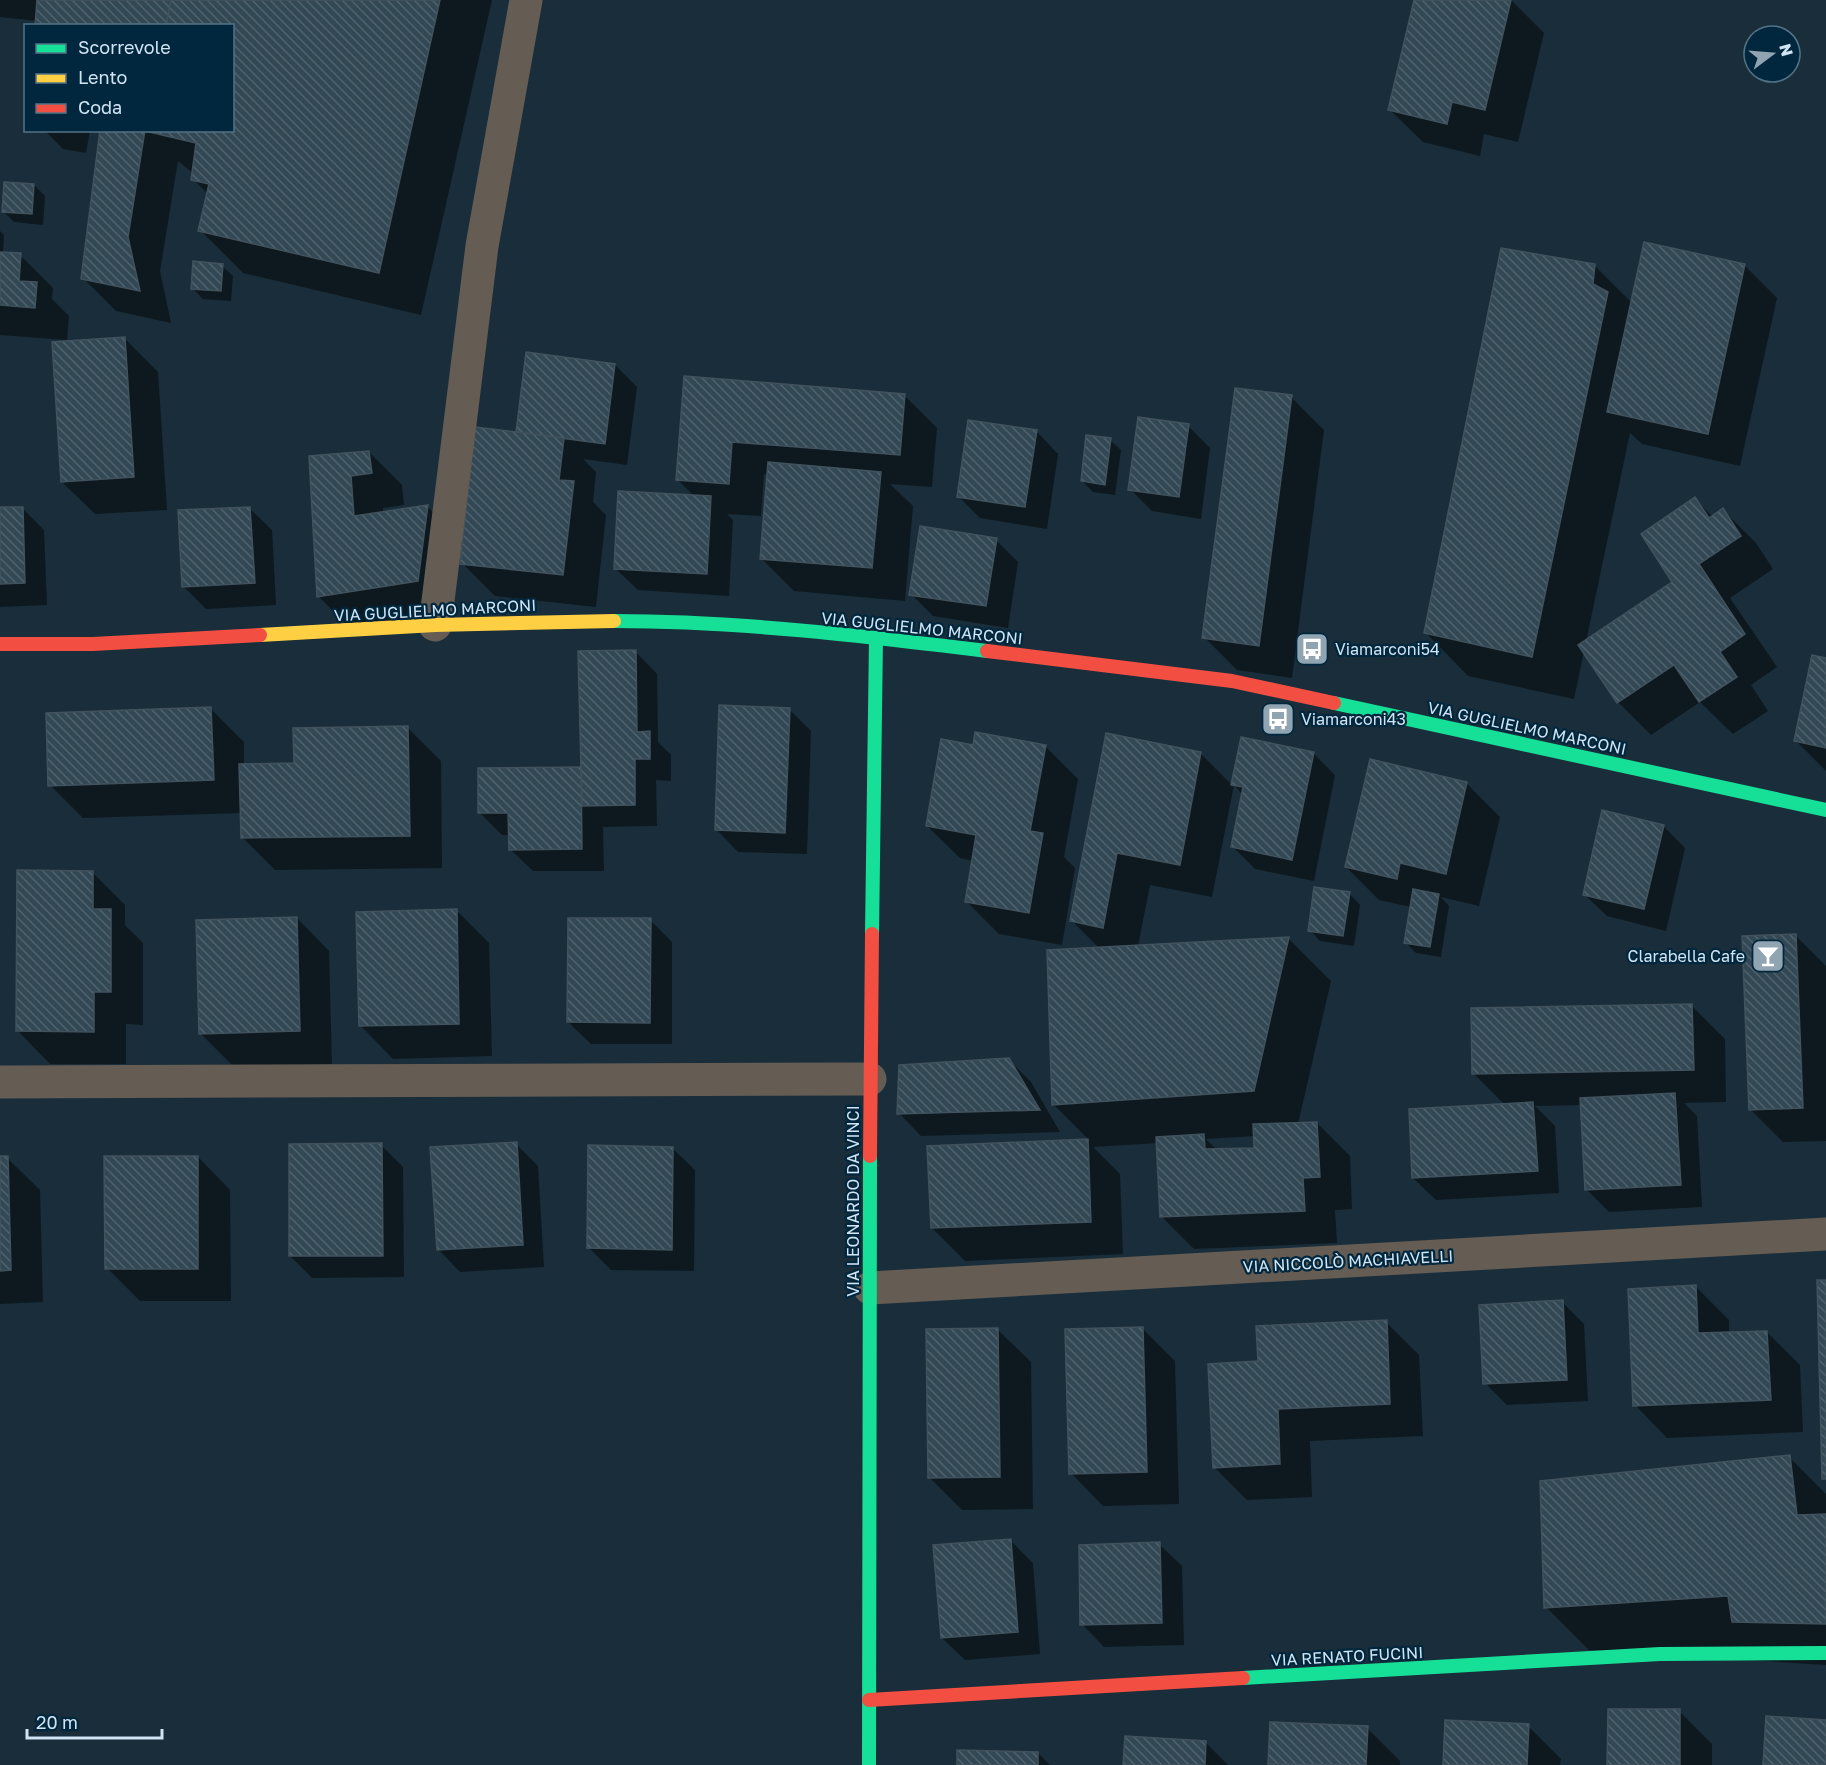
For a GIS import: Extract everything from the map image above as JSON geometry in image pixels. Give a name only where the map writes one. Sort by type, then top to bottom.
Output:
[{"type":"street","points":[[435,625],[482,246],[526,0]]},
{"type":"street","name":"VIA GUGLIELMO MARCONI","points":[[0,644],[105,644],[435,625],[655,621],[876,638],[1232,681],[1826,810]]},
{"type":"street","name":"VIA LEONARDO DA VINCI","points":[[869,1765],[870,1079],[876,638]]},
{"type":"street","points":[[0,1082],[870,1079]]},
{"type":"street","name":"VIA NICCOLÒ MACHIAVELLI","points":[[870,1288],[1826,1234]]},
{"type":"street","name":"VIA RENATO FUCINI","points":[[869,1700],[1660,1654],[1826,1653]]},
{"type":"building","points":[[37,0],[171,0],[166,24],[35,24]]},
{"type":"building","points":[[171,0],[440,0],[379,273],[198,231],[209,184],[191,180],[196,143],[149,132],[234,132],[234,24],[166,24]]},
{"type":"building","points":[[1414,0],[1511,0],[1485,110],[1452,102],[1447,124],[1388,110]]},
{"type":"building","points":[[100,132],[145,132],[128,237],[140,291],[81,279]]},
{"type":"building","points":[[4,182],[34,184],[32,214],[2,212]]},
{"type":"building","points":[[1644,242],[1745,264],[1708,434],[1607,412]]},
{"type":"building","points":[[1501,248],[1595,264],[1593,284],[1608,292],[1532,657],[1424,633]]},
{"type":"building","points":[[0,252],[21,253],[19,281],[37,282],[35,308],[0,305]]},
{"type":"building","points":[[193,261],[223,264],[221,291],[191,289]]},
{"type":"building","points":[[125,337],[134,477],[61,482],[52,342]]},
{"type":"building","points":[[526,352],[615,364],[605,444],[516,432]]},
{"type":"building","points":[[684,376],[905,394],[900,455],[732,442],[729,484],[676,480]]},
{"type":"building","points":[[1235,388],[1292,395],[1259,646],[1202,638]]},
{"type":"building","points":[[1138,417],[1189,424],[1179,497],[1128,490]]},
{"type":"building","points":[[968,420],[1037,430],[1025,507],[957,497]]},
{"type":"building","points":[[475,427],[564,438],[559,480],[574,481],[563,575],[460,564]]},
{"type":"building","points":[[1086,435],[1111,438],[1105,485],[1081,481]]},
{"type":"building","points":[[369,451],[372,473],[351,476],[354,516],[428,505],[418,581],[317,597],[309,456]]},
{"type":"building","points":[[768,462],[881,472],[872,568],[760,559]]},
{"type":"building","points":[[618,491],[711,496],[707,574],[614,569]]},
{"type":"building","points":[[1695,497],[1709,518],[1723,508],[1741,536],[1699,564],[1745,634],[1720,652],[1737,677],[1699,702],[1674,665],[1617,703],[1578,645],[1672,582],[1641,534]]},
{"type":"building","points":[[0,507],[23,507],[25,583],[0,584]]},
{"type":"building","points":[[250,507],[255,583],[182,587],[178,510]]},
{"type":"building","points":[[920,526],[997,538],[986,606],[909,595]]},
{"type":"building","points":[[636,650],[637,732],[650,731],[650,759],[635,759],[635,805],[582,806],[578,651]]},
{"type":"building","points":[[1812,655],[1826,658],[1826,748],[1794,741]]},
{"type":"building","points":[[719,705],[790,708],[785,833],[715,830]]},
{"type":"building","points":[[211,707],[214,780],[48,786],[46,713]]},
{"type":"building","points":[[408,726],[410,836],[241,838],[239,764],[294,763],[293,728]]},
{"type":"building","points":[[975,732],[1046,745],[1030,831],[1043,833],[1029,913],[965,902],[976,835],[926,826],[941,739],[973,745]]},
{"type":"building","points":[[1106,733],[1201,752],[1180,865],[1117,853],[1103,928],[1070,921]]},
{"type":"building","points":[[1241,737],[1314,752],[1292,860],[1231,847],[1243,787],[1231,785]]},
{"type":"building","points":[[1370,759],[1467,782],[1446,874],[1400,863],[1397,879],[1345,867]]},
{"type":"building","points":[[581,767],[582,849],[509,850],[508,813],[478,813],[478,768]]},
{"type":"building","points":[[1602,810],[1664,825],[1644,909],[1583,895]]},
{"type":"building","points":[[17,870],[93,871],[93,909],[111,909],[111,992],[94,992],[94,1032],[16,1031]]},
{"type":"building","points":[[1314,887],[1350,892],[1343,936],[1308,931]]},
{"type":"building","points":[[1413,889],[1439,894],[1430,947],[1404,943]]},
{"type":"building","points":[[457,909],[459,1024],[359,1026],[356,912]]},
{"type":"building","points":[[297,917],[300,1031],[199,1034],[196,920]]},
{"type":"building","points":[[568,918],[651,918],[650,1023],[567,1022]]},
{"type":"building","points":[[1796,934],[1803,1108],[1749,1110],[1742,936]]},
{"type":"building","points":[[1289,937],[1254,1091],[1052,1105],[1047,950]]},
{"type":"building","points":[[1692,1004],[1694,1070],[1472,1074],[1471,1008]]},
{"type":"building","points":[[1009,1058],[1040,1110],[897,1114],[899,1065]]},
{"type":"building","points":[[1675,1093],[1681,1185],[1585,1190],[1580,1098]]},
{"type":"building","points":[[1533,1102],[1538,1171],[1412,1178],[1409,1109]]},
{"type":"building","points":[[1317,1122],[1320,1177],[1303,1178],[1305,1211],[1160,1217],[1156,1137],[1204,1134],[1205,1149],[1254,1148],[1253,1124]]},
{"type":"building","points":[[1088,1139],[1091,1222],[931,1228],[927,1146]]},
{"type":"building","points":[[517,1142],[523,1245],[437,1250],[430,1147]]},
{"type":"building","points":[[382,1143],[383,1256],[289,1256],[289,1144]]},
{"type":"building","points":[[588,1145],[673,1147],[672,1250],[587,1248]]},
{"type":"building","points":[[0,1156],[8,1156],[11,1270],[0,1271]]},
{"type":"building","points":[[104,1156],[198,1156],[198,1269],[105,1269]]},
{"type":"building","points":[[1817,1280],[1826,1280],[1826,1479],[1822,1479]]},
{"type":"building","points":[[1696,1285],[1698,1333],[1767,1331],[1771,1400],[1633,1406],[1628,1289]]},
{"type":"building","points":[[1563,1300],[1567,1380],[1483,1384],[1479,1305]]},
{"type":"building","points":[[1387,1320],[1390,1404],[1278,1409],[1280,1464],[1213,1468],[1208,1364],[1258,1361],[1256,1326]]},
{"type":"building","points":[[1143,1327],[1147,1472],[1069,1474],[1065,1329]]},
{"type":"building","points":[[998,1328],[1000,1477],[928,1478],[926,1329]]},
{"type":"building","points":[[1790,1455],[1797,1515],[1826,1514],[1826,1624],[1732,1622],[1728,1596],[1544,1608],[1540,1481]]},
{"type":"building","points":[[1011,1539],[1018,1632],[941,1638],[933,1545]]},
{"type":"building","points":[[1160,1542],[1162,1623],[1080,1625],[1079,1545]]},
{"type":"building","points":[[1608,1709],[1680,1709],[1680,1765],[1607,1765]]},
{"type":"building","points":[[1766,1716],[1826,1720],[1826,1765],[1763,1765]]},
{"type":"building","points":[[1445,1720],[1529,1724],[1527,1765],[1443,1765]]},
{"type":"building","points":[[1270,1722],[1368,1726],[1366,1765],[1268,1764]]},
{"type":"building","points":[[1125,1736],[1206,1741],[1205,1765],[1123,1765]]},
{"type":"building","points":[[957,1750],[1038,1752],[1038,1765],[957,1765]]},
{"type":"traffic: fast","points":[[614,621],[754,627],[987,651]]},
{"type":"traffic: fast","points":[[872,934],[876,638]]},
{"type":"traffic: fast","points":[[1334,703],[1826,810]]},
{"type":"traffic: fast","points":[[869,1765],[870,1156]]},
{"type":"traffic: fast","points":[[1243,1678],[1660,1654],[1826,1653]]},
{"type":"traffic: slow","points":[[260,635],[435,625],[614,621]]},
{"type":"traffic: jam","points":[[0,644],[93,644],[260,635]]},
{"type":"traffic: jam","points":[[987,651],[1232,681],[1334,703]]},
{"type":"traffic: jam","points":[[870,1156],[872,934]]},
{"type":"traffic: jam","points":[[869,1700],[1243,1678]]},
{"type":"place","name":"Viamarconi54","points":[[1312,649]]},
{"type":"place","name":"Viamarconi43","points":[[1278,719]]},
{"type":"place","name":"Clarabella Cafe","points":[[1768,956]]}]
